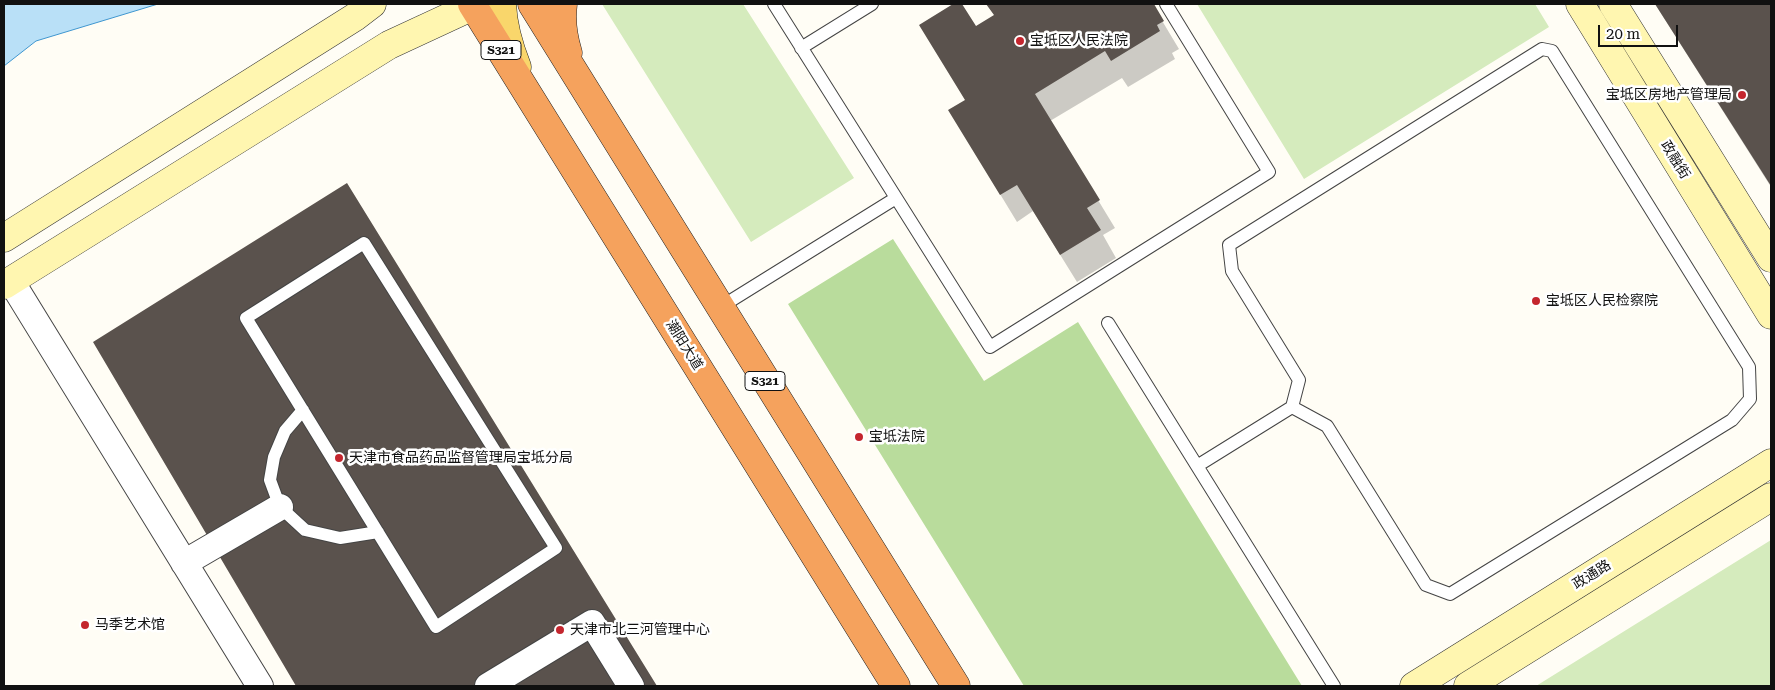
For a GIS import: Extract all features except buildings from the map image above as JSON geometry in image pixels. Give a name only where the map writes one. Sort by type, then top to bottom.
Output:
[{"type":"highway","name":"S321","points":[[532,4],[719,308],[956,686]]},
{"type":"highway","points":[[563,4],[562,16],[565,42],[576,75]]},
{"type":"highway","name":"潮阳大道","points":[[474,5],[896,686]]},
{"type":"main road","points":[[502,4],[502,17],[511,52],[530,97]]},
{"type":"street","points":[[4,238],[355,17],[372,4]]},
{"type":"street","name":"政融街","points":[[1580,4],[1771,315]]},
{"type":"street","points":[[1613,4],[1771,258]]},
{"type":"street","points":[[260,686],[7,283],[389,45],[474,5]]},
{"type":"street","name":"政通路","points":[[1414,686],[1771,463]]},
{"type":"street","name":"政通路","points":[[1468,686],[1771,496]]},
{"type":"street","points":[[184,563],[280,507]]},
{"type":"street","points":[[488,686],[592,623],[631,686]]},
{"type":"lane","points":[[774,4],[990,347],[1269,172],[1166,4]]},
{"type":"lane","points":[[801,48],[872,4]]},
{"type":"lane","points":[[1197,466],[1292,407],[1299,380],[1232,271],[1229,245],[1542,48],[1552,51],[1749,367],[1750,399],[1732,420],[1450,594],[1426,585],[1327,426],[1292,407]]},
{"type":"lane","points":[[719,308],[896,198]]},
{"type":"lane","points":[[364,243],[556,548],[436,627],[303,410],[246,318],[364,243]]},
{"type":"lane","points":[[1108,323],[1334,686]]},
{"type":"lane","points":[[303,410],[285,431],[274,457],[270,480],[280,507],[305,530],[340,538],[378,532]]},
{"type":"green space","points":[[602,4],[743,4],[854,178],[751,242]]},
{"type":"green space","points":[[1197,4],[1535,4],[1549,27],[1304,179]]},
{"type":"green space","points":[[893,239],[984,381],[1078,322],[1302,686],[1024,686],[788,304]]},
{"type":"green space","points":[[1771,540],[1771,686],[1536,686]]},
{"type":"water","points":[[4,4],[158,4],[36,41],[4,66]]},
{"type":"place","name":"宝坻区人民法院","points":[[1020,41]]},
{"type":"place","name":"宝坻区房地产管理局","points":[[1742,95]]},
{"type":"place","name":"宝坻区人民检察院","points":[[1536,301]]},
{"type":"place","name":"宝坻法院","points":[[859,437]]},
{"type":"place","name":"天津市食品药品监督管理局宝坻分局","points":[[339,458]]},
{"type":"place","name":"马季艺术馆","points":[[85,625]]},
{"type":"place","name":"天津市北三河管理中心","points":[[560,630]]}]
